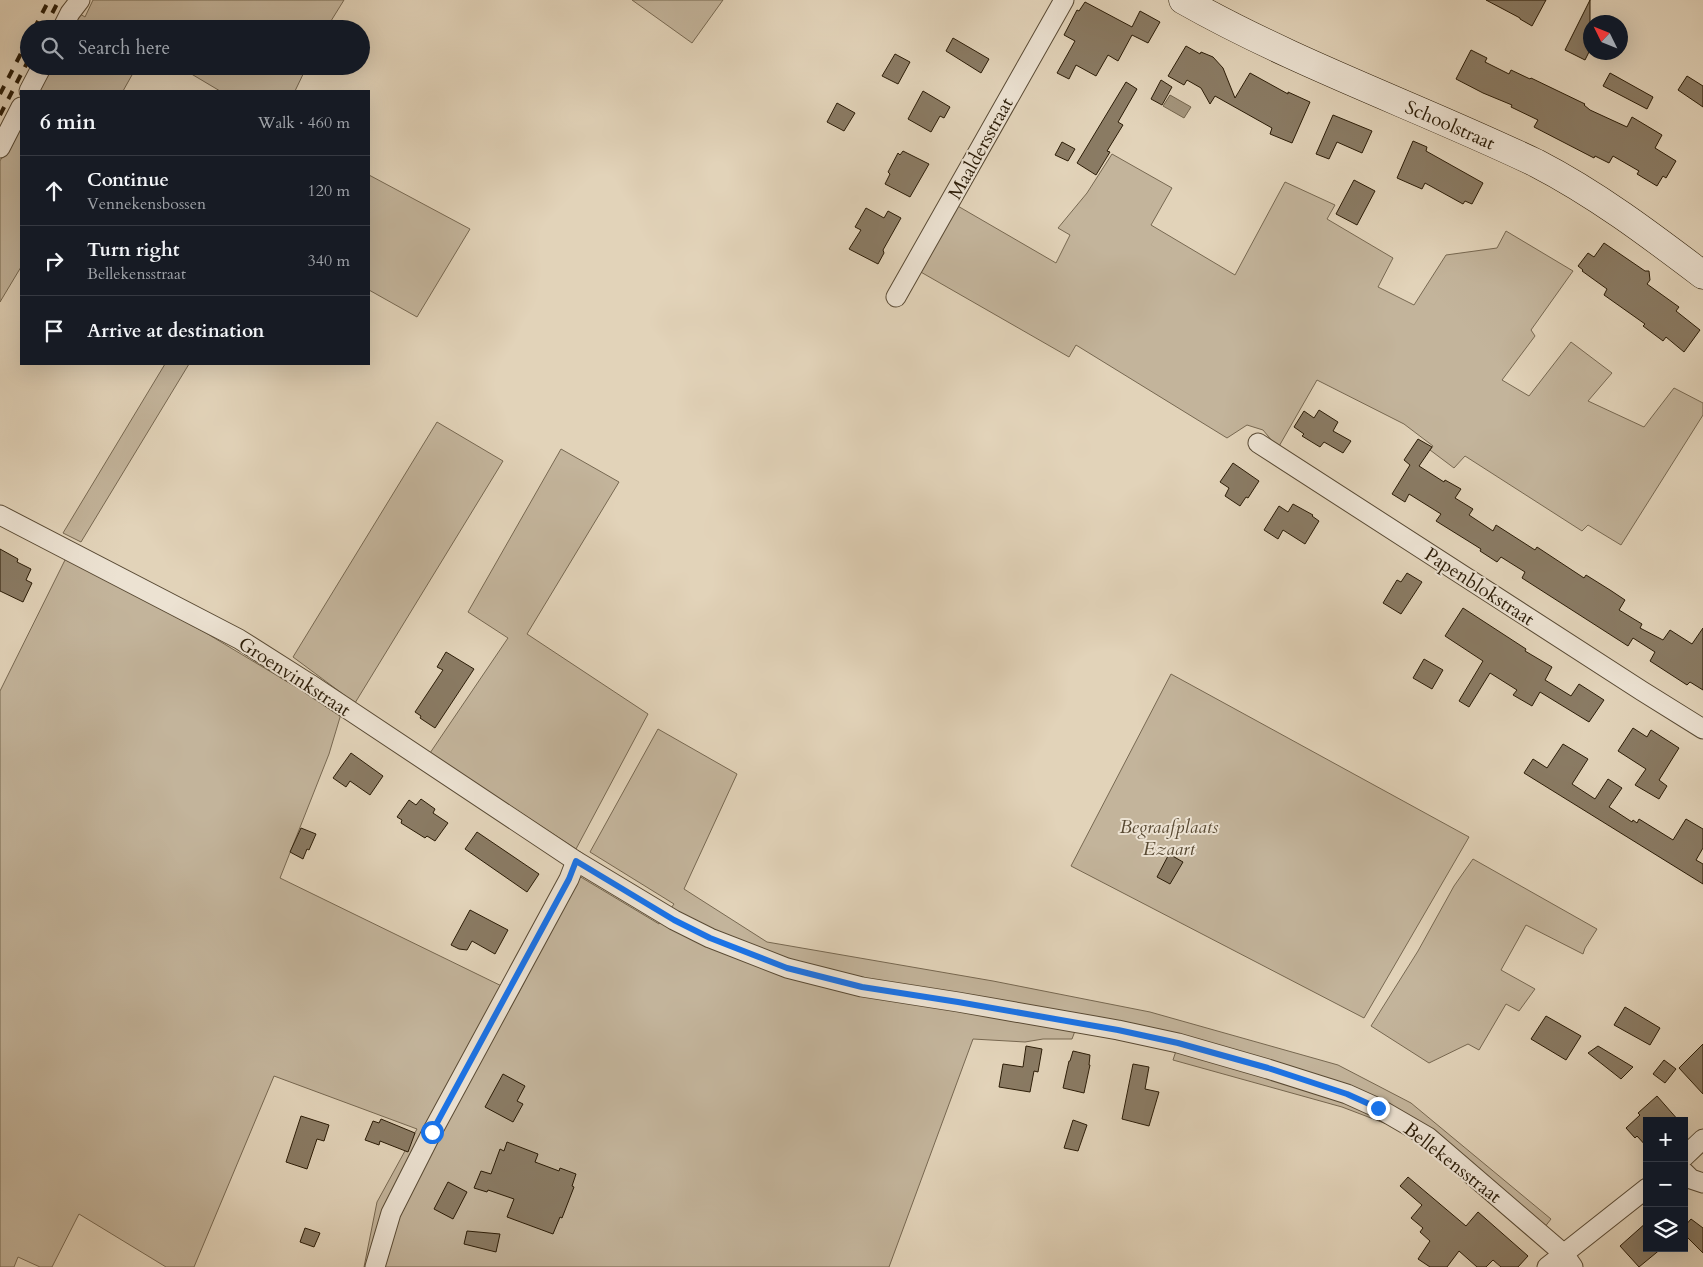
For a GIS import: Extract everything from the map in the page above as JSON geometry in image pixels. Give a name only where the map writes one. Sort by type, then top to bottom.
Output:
[{"type":"street","points":[[66,20],[80,0]]},
{"type":"street","name":"Maaldersstraat","points":[[896,297],[1064,0]]},
{"type":"street","name":"Schoolstraat","points":[[1183,0],[1267,44],[1505,148],[1567,179],[1628,219],[1703,275]]},
{"type":"street","points":[[30,90],[37,75]]},
{"type":"street","points":[[0,148],[20,109]]},
{"type":"street","name":"Papenblokstraat","points":[[1258,443],[1703,729]]},
{"type":"street","name":"Groenvinkstraat","points":[[0,515],[239,639],[576,861]]},
{"type":"street","points":[[375,1267],[391,1213],[432,1132],[569,879],[576,861]]},
{"type":"street","name":"Bellekensstraat","points":[[576,861],[681,924],[710,938],[787,968],[862,987],[1118,1030],[1170,1041],[1268,1068],[1347,1094],[1378,1108],[1428,1137],[1568,1261]]},
{"type":"street","points":[[1688,1152],[1703,1139]]},
{"type":"street","points":[[1688,1176],[1703,1184]]},
{"type":"street","points":[[1547,1267],[1568,1261],[1643,1192]]},
{"type":"green space","points":[[93,0],[344,0],[332,20],[73,20],[77,12],[85,17]]},
{"type":"green space","points":[[632,0],[723,0],[692,43]]},
{"type":"green space","points":[[44,75],[132,75],[124,90],[37,90]]},
{"type":"green space","points":[[193,75],[303,75],[295,90],[218,90]]},
{"type":"green space","points":[[20,122],[20,269],[0,302],[0,161]]},
{"type":"green space","points":[[1112,154],[1172,188],[1151,225],[1235,275],[1285,182],[1335,205],[1327,219],[1393,258],[1378,287],[1414,305],[1446,255],[1497,248],[1506,231],[1573,271],[1531,330],[1535,336],[1502,380],[1529,396],[1571,342],[1612,373],[1588,401],[1644,427],[1674,388],[1703,403],[1703,415],[1621,545],[1588,525],[1582,531],[1465,456],[1454,468],[1430,450],[1433,446],[1404,424],[1317,380],[1278,448],[1263,430],[1247,425],[1227,438],[1076,345],[1069,357],[919,271],[956,205],[1056,263],[1070,235],[1058,228],[1087,193]]},
{"type":"green space","points":[[370,176],[470,229],[417,317],[370,291]]},
{"type":"green space","points":[[164,365],[188,365],[81,542],[63,533]]},
{"type":"green space","points":[[437,422],[503,461],[355,703],[293,657]]},
{"type":"green space","points":[[561,449],[619,482],[527,634],[648,714],[576,849],[430,753],[508,638],[468,612]]},
{"type":"green space","points":[[66,558],[206,633],[341,714],[329,754],[280,878],[518,994],[579,876],[659,924],[674,904],[590,852],[658,729],[737,774],[684,889],[767,942],[993,981],[1150,1012],[1338,1065],[1411,1103],[1551,1219],[1544,1228],[1472,1164],[1392,1126],[1342,1107],[1173,1060],[1176,1051],[1075,1031],[1072,1039],[1043,1039],[1025,1042],[973,1039],[889,1267],[364,1267],[377,1202],[417,1129],[274,1076],[194,1267],[166,1267],[79,1214],[52,1267],[40,1267],[18,1257],[14,1267],[0,1267],[0,691]]},
{"type":"green space","name":"Begraafplaats Ezaart","points":[[1171,674],[1469,837],[1364,1018],[1071,866]]},
{"type":"green space","points":[[1473,859],[1597,929],[1583,954],[1526,925],[1501,970],[1535,989],[1519,1011],[1506,1004],[1479,1050],[1468,1044],[1429,1063],[1371,1026],[1418,951],[1454,886]]},
{"type":"shaded area","points":[[1170,95],[1191,107],[1184,118],[1163,106]]},
{"type":"building","points":[[1486,0],[1546,0],[1532,26]]},
{"type":"building","points":[[1590,0],[1590,15],[1583,15],[1583,59],[1565,50]]},
{"type":"building","points":[[1085,2],[1132,27],[1140,11],[1160,22],[1148,43],[1132,35],[1118,61],[1108,55],[1096,76],[1076,65],[1069,79],[1057,73],[1075,41],[1064,35],[1077,10],[1079,11]]},
{"type":"building","points":[[953,38],[989,59],[981,73],[946,51]]},
{"type":"building","points":[[1186,46],[1200,54],[1201,52],[1213,57],[1223,68],[1235,98],[1250,73],[1288,94],[1288,92],[1310,102],[1292,143],[1270,134],[1272,128],[1215,96],[1210,104],[1201,88],[1187,80],[1184,85],[1168,76]]},
{"type":"building","points":[[1471,50],[1487,58],[1485,62],[1509,74],[1511,70],[1531,78],[1585,104],[1590,110],[1627,127],[1632,117],[1662,135],[1655,148],[1676,161],[1666,178],[1663,176],[1657,186],[1637,174],[1639,171],[1613,156],[1609,163],[1595,156],[1594,158],[1534,127],[1538,120],[1511,107],[1512,105],[1456,79]]},
{"type":"building","points":[[895,54],[910,62],[898,84],[882,76]]},
{"type":"building","points":[[1610,73],[1653,97],[1647,109],[1603,86]]},
{"type":"building","points":[[1687,76],[1703,86],[1703,107],[1678,90]]},
{"type":"building","points":[[1161,80],[1172,87],[1162,105],[1151,99]]},
{"type":"building","points":[[1126,82],[1137,89],[1118,122],[1123,125],[1107,151],[1110,152],[1096,175],[1077,163]]},
{"type":"building","points":[[923,91],[950,107],[944,118],[940,116],[931,132],[908,119]]},
{"type":"building","points":[[837,103],[855,113],[844,131],[827,122]]},
{"type":"building","points":[[1333,115],[1372,131],[1362,153],[1337,142],[1329,159],[1316,154]]},
{"type":"building","points":[[1413,141],[1427,147],[1426,151],[1483,183],[1472,204],[1465,201],[1463,204],[1425,183],[1422,189],[1397,178]]},
{"type":"building","points":[[1062,142],[1075,149],[1068,161],[1055,155]]},
{"type":"building","points":[[903,151],[929,164],[910,197],[885,184],[890,174],[888,172],[898,153],[900,155]]},
{"type":"building","points":[[1354,180],[1375,191],[1357,225],[1336,214]]},
{"type":"building","points":[[866,208],[884,218],[888,211],[901,218],[883,250],[884,253],[878,264],[849,249],[861,230],[855,227]]},
{"type":"building","points":[[1604,243],[1645,271],[1649,271],[1650,280],[1647,284],[1679,307],[1676,311],[1700,330],[1684,352],[1666,337],[1663,341],[1643,326],[1645,324],[1604,295],[1607,289],[1578,266],[1588,253],[1594,257]]},
{"type":"building","points":[[1319,410],[1338,422],[1333,431],[1351,441],[1343,453],[1324,442],[1320,447],[1302,436],[1304,434],[1294,427],[1304,411],[1314,418]]},
{"type":"building","points":[[1418,439],[1432,447],[1419,466],[1444,482],[1445,480],[1461,489],[1455,498],[1473,509],[1469,515],[1493,531],[1496,525],[1535,550],[1537,547],[1584,578],[1586,575],[1610,590],[1625,600],[1619,610],[1642,624],[1640,628],[1663,640],[1670,630],[1692,644],[1703,628],[1703,690],[1690,682],[1687,685],[1650,661],[1655,652],[1633,638],[1628,646],[1522,578],[1525,572],[1501,557],[1497,562],[1480,551],[1481,549],[1436,521],[1441,514],[1409,494],[1405,502],[1392,494],[1410,465],[1404,460]]},
{"type":"building","points":[[1233,463],[1259,481],[1248,498],[1246,497],[1240,506],[1225,496],[1229,488],[1220,482]]},
{"type":"building","points":[[1293,504],[1313,515],[1319,521],[1305,544],[1283,530],[1278,539],[1264,530],[1279,506],[1288,512]]},
{"type":"building","points":[[0,549],[18,559],[17,562],[31,569],[26,580],[32,583],[23,602],[0,591]]},
{"type":"building","points":[[1407,573],[1422,582],[1401,614],[1383,603],[1397,580],[1401,582]]},
{"type":"building","points":[[1463,608],[1526,649],[1525,651],[1552,667],[1545,680],[1571,696],[1579,684],[1604,700],[1589,722],[1540,692],[1532,706],[1513,695],[1517,690],[1490,673],[1469,707],[1459,701],[1483,661],[1445,636]]},
{"type":"building","points":[[446,652],[474,669],[435,728],[420,718],[421,716],[415,712],[443,670],[437,667]]},
{"type":"building","points":[[1424,659],[1443,670],[1432,689],[1413,678]]},
{"type":"building","points":[[1633,728],[1647,737],[1651,730],[1679,748],[1659,780],[1667,786],[1659,799],[1635,785],[1646,769],[1618,751]]},
{"type":"building","points":[[1563,744],[1588,759],[1572,784],[1595,799],[1608,779],[1622,788],[1609,807],[1632,822],[1633,820],[1637,823],[1639,819],[1673,840],[1686,819],[1703,829],[1703,848],[1696,860],[1703,864],[1703,884],[1524,773],[1533,759],[1547,768]]},
{"type":"building","points":[[351,753],[383,776],[370,795],[350,781],[346,787],[333,778]]},
{"type":"building","points":[[421,799],[435,809],[433,813],[448,823],[435,841],[427,836],[425,838],[401,823],[402,820],[397,817],[409,800],[416,805]]},
{"type":"building","points":[[301,828],[316,834],[303,859],[290,852]]},
{"type":"building","points":[[477,832],[539,874],[527,892],[465,849]]},
{"type":"building","points":[[1169,854],[1183,862],[1170,884],[1157,877]]},
{"type":"building","points":[[470,910],[508,930],[495,954],[472,941],[467,950],[451,945]]},
{"type":"building","points":[[1625,1007],[1660,1028],[1650,1045],[1614,1025]]},
{"type":"building","points":[[1546,1016],[1581,1036],[1566,1060],[1531,1039]]},
{"type":"building","points":[[1703,1044],[1703,1094],[1679,1068]]},
{"type":"building","points":[[1026,1046],[1042,1049],[1038,1072],[1034,1071],[1030,1092],[999,1087],[1003,1064],[1023,1067]]},
{"type":"building","points":[[1598,1046],[1633,1067],[1621,1079],[1588,1053]]},
{"type":"building","points":[[1073,1051],[1090,1055],[1090,1065],[1084,1093],[1063,1088]]},
{"type":"building","points":[[1664,1060],[1676,1069],[1665,1083],[1653,1074]]},
{"type":"building","points":[[1133,1064],[1149,1067],[1145,1089],[1159,1092],[1149,1126],[1122,1119]]},
{"type":"building","points":[[503,1074],[525,1086],[517,1101],[523,1104],[513,1122],[485,1107]]},
{"type":"building","points":[[1657,1096],[1675,1117],[1643,1117],[1643,1143],[1637,1136],[1635,1138],[1626,1128],[1640,1115],[1638,1113]]},
{"type":"building","points":[[301,1116],[329,1125],[324,1141],[317,1139],[307,1169],[286,1162]]},
{"type":"building","points":[[381,1119],[415,1133],[408,1152],[380,1141],[379,1145],[365,1140],[373,1121],[379,1123]]},
{"type":"building","points":[[1073,1120],[1087,1125],[1078,1151],[1064,1148]]},
{"type":"building","points":[[507,1142],[538,1154],[535,1162],[559,1171],[560,1168],[576,1174],[572,1186],[574,1187],[562,1218],[560,1217],[553,1234],[507,1217],[514,1199],[488,1190],[487,1192],[474,1188],[481,1171],[491,1174],[500,1149],[504,1151]]},
{"type":"building","points":[[1408,1177],[1466,1226],[1478,1212],[1528,1256],[1518,1267],[1501,1267],[1493,1260],[1486,1267],[1477,1267],[1459,1251],[1447,1267],[1430,1267],[1418,1259],[1430,1241],[1420,1232],[1423,1228],[1411,1218],[1422,1205],[1400,1186]]},
{"type":"building","points":[[448,1182],[467,1192],[453,1219],[434,1209]]},
{"type":"building","points":[[1691,1219],[1703,1228],[1703,1253],[1688,1238],[1688,1222]]},
{"type":"building","points":[[1643,1226],[1643,1252],[1657,1252],[1639,1267],[1620,1246]]},
{"type":"building","points":[[305,1228],[320,1233],[314,1247],[300,1242]]},
{"type":"building","points":[[467,1231],[500,1234],[496,1252],[464,1244]]},
{"type":"railway","points":[[39,20],[49,0]]},
{"type":"railway","points":[[49,20],[59,0]]},
{"type":"railway","points":[[0,94],[20,55]]},
{"type":"railway","points":[[0,115],[21,75]]},
{"type":"route","points":[[432,1132],[569,879],[576,861],[674,920],[710,938],[787,968],[862,987],[1118,1030],[1178,1043],[1268,1068],[1347,1094],[1378,1108]]}]
